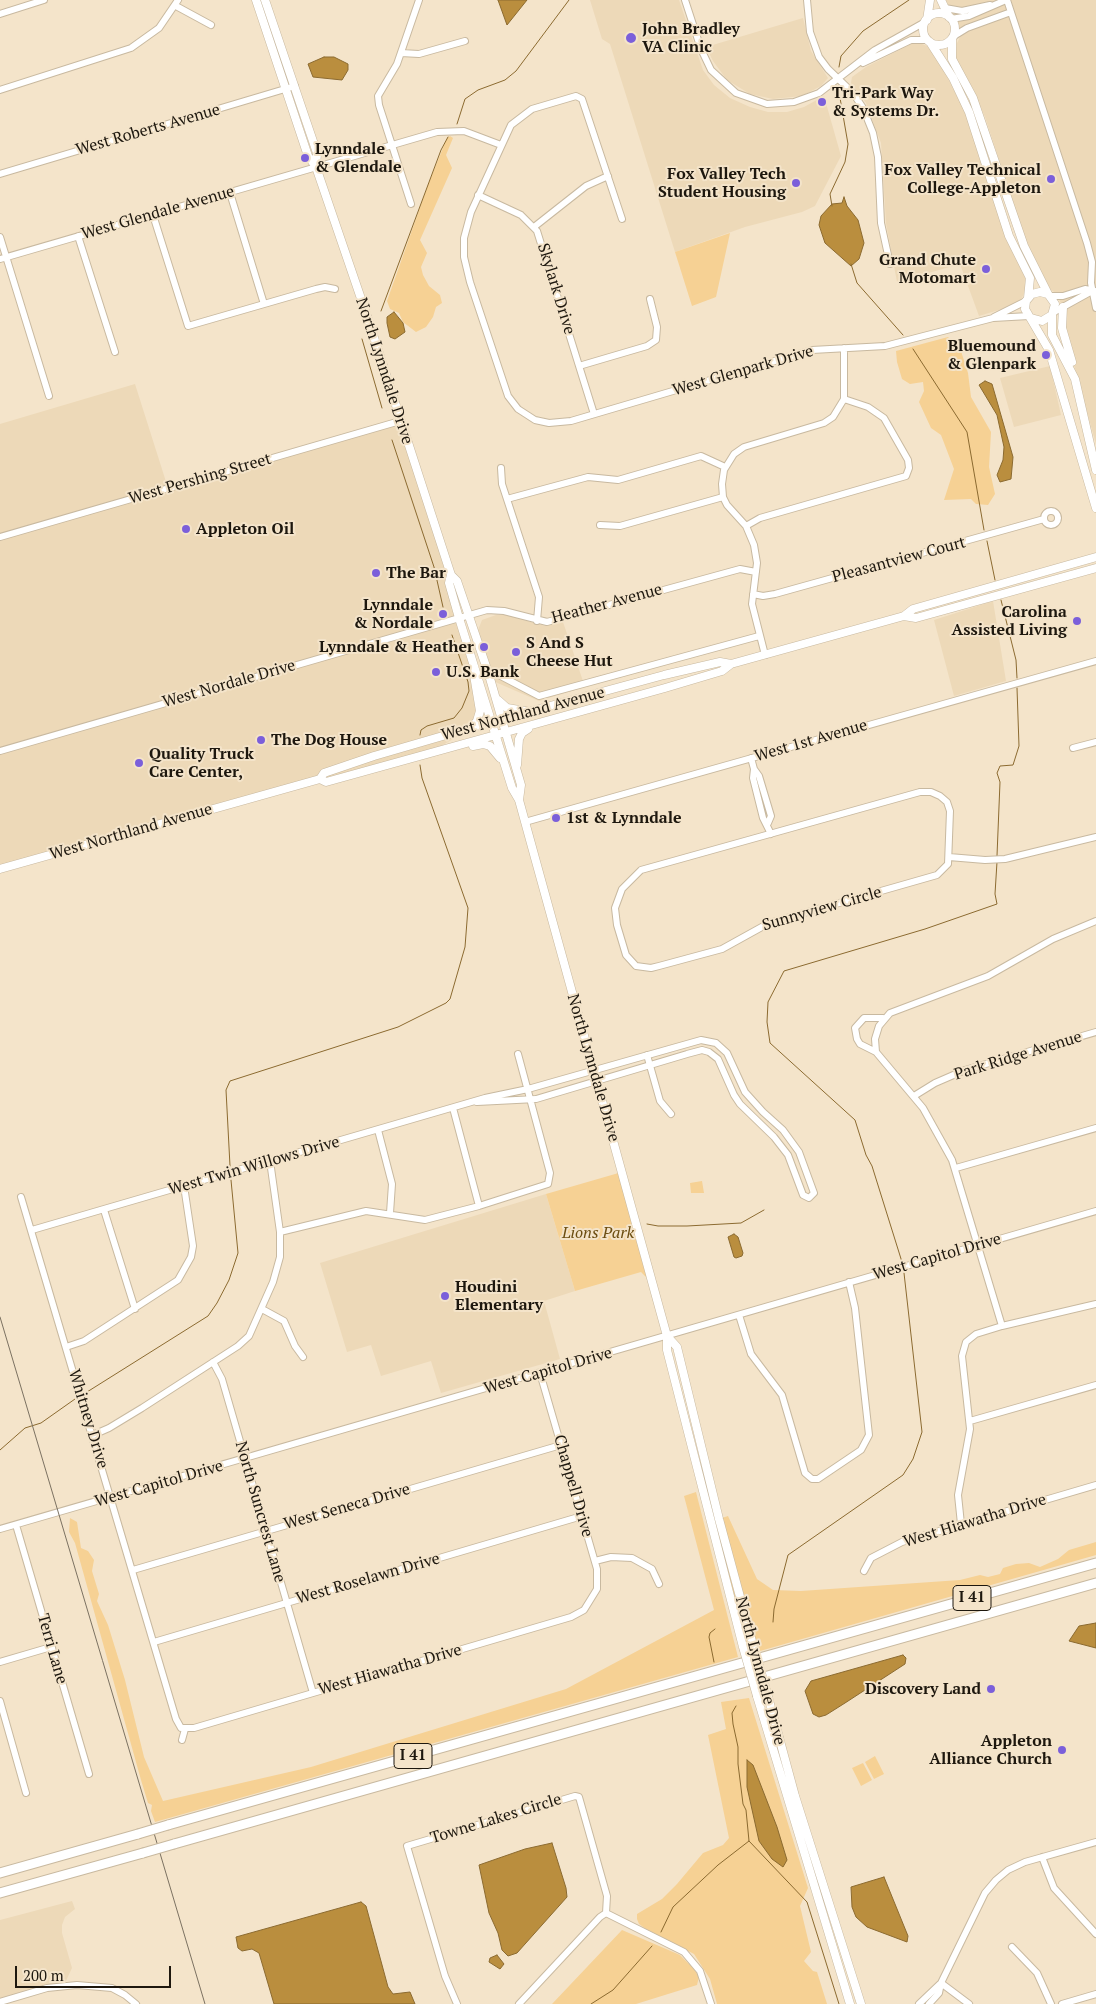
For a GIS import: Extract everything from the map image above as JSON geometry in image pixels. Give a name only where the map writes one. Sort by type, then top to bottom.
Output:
[{"type":"highway","name":"I 41","points":[[0,1872],[1096,1563]]},
{"type":"highway","name":"I 41","points":[[0,1893],[1096,1583]]},
{"type":"main road","name":"North Lynndale Drive","points":[[256,0],[291,87]]},
{"type":"main road","name":"North Lynndale Drive","points":[[265,0],[291,87],[308,156],[316,167],[451,575],[456,581],[496,696],[521,785],[519,800]]},
{"type":"main road","points":[[930,0],[924,32],[953,78],[968,112],[1009,236],[1030,278],[1026,309],[1049,350],[1096,508]]},
{"type":"main road","points":[[943,4],[955,27],[952,59],[973,98],[1024,246],[1054,304],[1052,335],[1075,379]]},
{"type":"main road","points":[[926,21],[937,14],[950,18]]},
{"type":"main road","points":[[929,41],[942,45],[953,37]]},
{"type":"main road","points":[[1027,299],[1037,292],[1049,295]]},
{"type":"main road","points":[[1063,307],[1062,328],[1096,470]]},
{"type":"main road","points":[[1030,317],[1042,321],[1053,314]]},
{"type":"main road","name":"West Northland Avenue","points":[[320,779],[326,782],[709,675],[722,671],[731,664],[904,616],[913,609],[1096,557]]},
{"type":"main road","name":"West Northland Avenue","points":[[904,616],[916,618],[1096,568]]},
{"type":"main road","points":[[1087,570],[1096,572]]},
{"type":"main road","name":"North Lynndale Drive","points":[[451,575],[449,583],[497,734],[512,788],[519,800],[667,1336],[666,1350],[743,1647],[850,2004]]},
{"type":"main road","name":"West Northland Avenue","points":[[0,869],[320,779],[324,773],[374,756],[470,728],[664,675],[720,662],[731,664]]},
{"type":"main road","points":[[470,728],[477,721],[480,711],[472,672],[475,665]]},
{"type":"main road","points":[[496,696],[507,708],[531,712]]},
{"type":"main road","points":[[516,767],[519,762],[519,737],[539,723]]},
{"type":"main road","points":[[435,752],[442,754],[483,744],[493,748],[504,761]]},
{"type":"main road","name":"North Lynndale Drive","points":[[667,1336],[676,1347],[681,1362],[719,1519],[795,1796],[861,2004]]},
{"type":"street","points":[[0,14],[44,0]]},
{"type":"street","points":[[411,204],[391,145],[378,96],[395,69],[419,0]]},
{"type":"street","points":[[685,0],[708,65],[719,80],[736,93],[762,103],[788,104],[818,93],[860,64],[875,50],[926,21]]},
{"type":"street","points":[[807,0],[808,24],[815,49],[824,64],[859,101],[873,133],[878,157],[881,223],[890,264]]},
{"type":"street","points":[[943,4],[962,11],[990,2],[1006,0],[1094,265],[1096,308]]},
{"type":"street","points":[[950,18],[969,16],[990,2]]},
{"type":"street","points":[[0,90],[131,48],[159,28],[177,3],[211,25]]},
{"type":"street","points":[[953,37],[967,28],[1011,12]]},
{"type":"street","points":[[860,64],[911,40],[929,41]]},
{"type":"street","points":[[401,53],[419,54],[465,41]]},
{"type":"street","name":"West Roberts Avenue","points":[[0,174],[291,87]]},
{"type":"street","name":"West Glenpark Drive","points":[[608,176],[580,97],[572,97],[527,112],[511,125],[478,195],[466,229],[464,258],[470,282],[506,391],[518,409],[541,422],[564,423],[792,355],[820,349],[895,345],[993,318],[1027,299]]},
{"type":"street","name":"West Glendale Avenue","points":[[3,258],[437,132],[456,130],[477,134],[501,145]]},
{"type":"street","points":[[534,227],[586,186],[608,176],[622,219]]},
{"type":"street","points":[[230,193],[264,304]]},
{"type":"street","name":"Skylark Drive","points":[[478,195],[521,215],[534,227],[544,247],[594,414]]},
{"type":"street","points":[[153,215],[188,326],[325,287],[335,289]]},
{"type":"street","points":[[78,236],[115,352]]},
{"type":"street","points":[[0,237],[3,258],[50,396]]},
{"type":"street","points":[[1049,295],[1063,296],[1084,289],[1094,291]]},
{"type":"street","points":[[1053,314],[1074,299],[1094,291]]},
{"type":"street","points":[[579,366],[652,344],[658,332],[650,299]]},
{"type":"street","name":"West Glenpark Drive","points":[[993,318],[1030,317]]},
{"type":"street","points":[[765,655],[752,610],[756,572],[754,545],[746,526],[727,505],[723,497],[722,484],[725,466],[734,454],[744,447],[828,421],[838,412],[844,399],[844,348]]},
{"type":"street","points":[[746,526],[760,518],[906,476],[908,460],[884,418],[868,407],[844,399]]},
{"type":"street","name":"West Pershing Street","points":[[0,537],[400,421]]},
{"type":"street","points":[[507,499],[588,477],[618,480],[701,456],[725,466]]},
{"type":"street","points":[[501,468],[502,484],[537,590],[539,605],[537,621]]},
{"type":"street","points":[[600,525],[620,526],[723,497]]},
{"type":"street","name":"Pleasantview Court","points":[[753,594],[763,596],[774,594],[1044,519]]},
{"type":"street","name":"Heather Avenue","points":[[459,618],[497,610],[512,612],[537,621],[547,622],[740,569],[756,572]]},
{"type":"street","name":"West Nordale Drive","points":[[0,750],[459,618]]},
{"type":"street","points":[[489,675],[495,673],[535,696],[544,695],[759,636]]},
{"type":"street","name":"West 1st Avenue","points":[[525,822],[1096,661]]},
{"type":"street","points":[[544,695],[548,707]]},
{"type":"street","points":[[1073,748],[1096,742]]},
{"type":"street","points":[[750,758],[754,770],[753,778],[764,818],[771,834]]},
{"type":"street","name":"Sunnyview Circle","points":[[931,792],[944,799],[950,811],[950,857],[946,868],[934,877],[769,923],[722,949],[651,968],[643,968],[631,962],[623,946],[616,908],[622,889],[634,875],[650,867],[771,834],[914,793],[931,792]]},
{"type":"street","points":[[950,857],[985,860],[1005,859],[1096,837]]},
{"type":"street","points":[[1002,1326],[956,1168],[936,1128],[914,1096],[876,1052],[860,1044],[856,1039],[855,1028],[864,1018],[883,1018],[917,1001],[988,976],[1053,939],[1096,921]]},
{"type":"street","points":[[876,1052],[875,1039],[883,1018]]},
{"type":"street","name":"Park Ridge Avenue","points":[[914,1096],[935,1083],[965,1070],[1096,1032]]},
{"type":"street","points":[[702,1040],[711,1040],[725,1050],[739,1082],[753,1101],[792,1142],[809,1176],[814,1191],[810,1197],[804,1195],[795,1169],[783,1148],[734,1095],[718,1059],[709,1052],[702,1050],[702,1040]]},
{"type":"street","name":"West Twin Willows Drive","points":[[32,1230],[453,1108],[702,1040]]},
{"type":"street","name":"West Twin Willows Drive","points":[[477,1102],[531,1100],[702,1050]]},
{"type":"street","points":[[280,1232],[359,1212],[390,1213],[425,1220],[479,1206],[548,1184],[550,1173],[518,1054]]},
{"type":"street","points":[[646,1055],[660,1101],[671,1114]]},
{"type":"street","points":[[744,1108],[753,1101]]},
{"type":"street","points":[[453,1108],[479,1206]]},
{"type":"street","points":[[956,1168],[1096,1128]]},
{"type":"street","points":[[378,1130],[392,1184],[390,1213]]},
{"type":"street","points":[[783,1148],[792,1142]]},
{"type":"street","points":[[93,1435],[109,1428],[214,1362],[248,1336],[262,1309],[279,1265],[280,1232],[270,1161]]},
{"type":"street","points":[[66,1347],[84,1341],[176,1283],[191,1256],[193,1246],[184,1186]]},
{"type":"street","name":"Whitney Drive","points":[[21,1197],[176,1719],[183,1728]]},
{"type":"street","points":[[104,1210],[136,1309]]},
{"type":"street","name":"West Capitol Drive","points":[[0,1530],[1096,1211]]},
{"type":"street","points":[[739,1315],[750,1354],[782,1395],[805,1472],[812,1479],[818,1479],[860,1450],[869,1435],[855,1308],[849,1282]]},
{"type":"street","points":[[961,1524],[958,1495],[969,1440],[970,1421],[963,1350],[971,1337],[1002,1326],[1096,1304]]},
{"type":"street","points":[[262,1309],[284,1321],[295,1346],[303,1357]]},
{"type":"street","name":"North Suncrest Lane","points":[[214,1362],[222,1379],[313,1693]]},
{"type":"street","name":"Chappell Drive","points":[[540,1373],[595,1561],[598,1582],[592,1599]]},
{"type":"street","points":[[970,1421],[1096,1385]]},
{"type":"street","name":"West Seneca Drive","points":[[133,1570],[561,1445]]},
{"type":"street","name":"West Hiawatha Drive","points":[[864,1571],[872,1558],[892,1546],[1096,1485]]},
{"type":"street","name":"West Roselawn Drive","points":[[154,1642],[582,1516]]},
{"type":"street","name":"Terri Lane","points":[[16,1525],[89,1774]]},
{"type":"street","points":[[595,1561],[612,1557],[632,1558],[652,1569],[659,1584]]},
{"type":"street","name":"West Hiawatha Drive","points":[[183,1728],[313,1693],[571,1618],[584,1610],[592,1599]]},
{"type":"street","points":[[0,1662],[52,1647]]},
{"type":"street","points":[[0,1701],[26,1793]]},
{"type":"street","points":[[182,1740],[183,1728]]},
{"type":"street","name":"Towne Lakes Circle","points":[[457,2004],[446,1976],[407,1846],[575,1796],[579,1797],[607,1896],[606,1913]]},
{"type":"street","points":[[929,2004],[939,1993],[941,1983],[990,1886],[1012,1868],[1042,1857],[1096,1842]]},
{"type":"street","points":[[1042,1857],[1054,1888],[1096,1934]]},
{"type":"street","points":[[519,2004],[600,1917],[606,1913],[684,1952],[700,1971],[711,2004]]},
{"type":"street","points":[[1012,1948],[1037,1973],[1051,2004]]},
{"type":"street","points":[[919,2004],[941,1983]]},
{"type":"street","points":[[941,1983],[969,2004]]},
{"type":"street","points":[[0,2002],[47,1988],[77,1985],[112,1988],[136,2004]]},
{"type":"street","points":[[1062,2004],[1096,1994]]},
{"type":"shaded area","points":[[498,0],[527,0],[507,25]]},
{"type":"shaded area","points":[[590,0],[679,0],[703,70],[714,85],[730,98],[750,107],[768,112],[787,112],[804,107],[824,96],[841,156],[815,206],[802,212],[745,227],[675,252],[610,44],[602,39]]},
{"type":"shaded area","name":"Fox Valley Technical College-Appleton","points":[[945,0],[1096,0],[1096,444],[1064,330],[1065,312],[1056,293],[1051,290],[1039,270],[1026,242],[985,117],[973,89],[956,59],[957,43],[961,35],[950,6]]},
{"type":"shaded area","points":[[803,18],[811,51],[828,78],[821,86],[802,96],[773,99],[750,94],[727,80],[713,61],[706,47]]},
{"type":"shaded area","name":"Fox Valley Technical College-Appleton","points":[[917,42],[927,46],[938,59],[964,110],[1006,236],[1025,276],[1026,289],[1021,300],[1012,306],[979,316],[960,264],[897,282],[886,223],[881,143],[866,103],[851,83],[852,77],[866,67]]},
{"type":"shaded area","points":[[324,57],[334,57],[348,64],[348,70],[342,80],[313,77],[308,64]]},
{"type":"shaded area","points":[[844,197],[847,206],[858,220],[864,243],[859,259],[851,266],[825,243],[819,225],[821,216],[832,204],[842,203]]},
{"type":"shaded area","points":[[394,312],[403,323],[405,332],[395,339],[390,337],[387,323],[387,317]]},
{"type":"shaded area","points":[[1050,366],[1061,415],[1014,427],[1000,378]]},
{"type":"shaded area","points":[[985,381],[992,384],[1013,457],[1011,479],[1000,482],[997,475],[1003,460],[1004,447],[997,415],[979,385]]},
{"type":"shaded area","points":[[135,384],[168,488],[400,421],[475,665],[480,711],[469,730],[427,754],[376,768],[320,779],[0,869],[0,424]]},
{"type":"shaded area","points":[[993,601],[1006,681],[954,696],[934,620]]},
{"type":"shaded area","points":[[496,615],[506,615],[545,626],[563,622],[585,687],[539,701],[493,681],[478,630],[482,620]]},
{"type":"shaded area","name":"Houdini Elementary","points":[[546,1194],[575,1291],[544,1301],[560,1359],[441,1393],[431,1361],[381,1376],[371,1345],[347,1352],[320,1263]]},
{"type":"shaded area","points":[[734,1234],[738,1237],[743,1253],[742,1256],[736,1258],[734,1257],[728,1237]]},
{"type":"shaded area","points":[[1096,1623],[1096,1648],[1069,1641],[1079,1626]]},
{"type":"shaded area","points":[[903,1655],[906,1658],[905,1664],[826,1715],[819,1717],[813,1714],[805,1691],[811,1681]]},
{"type":"shaded area","points":[[747,1760],[753,1765],[777,1827],[787,1860],[783,1867],[772,1859],[759,1841],[747,1787]]},
{"type":"shaded area","points":[[552,1843],[567,1897],[517,1953],[508,1956],[502,1950],[498,1933],[489,1913],[479,1865],[525,1849]]},
{"type":"shaded area","points":[[884,1877],[908,1936],[907,1942],[867,1927],[856,1917],[852,1907],[851,1887]]},
{"type":"shaded area","points":[[72,1901],[75,1909],[65,1917],[62,1925],[62,1933],[72,1968],[65,1983],[0,1999],[0,1920]]},
{"type":"shaded area","points":[[361,1902],[366,1906],[388,1987],[393,1994],[410,1992],[415,2004],[274,2004],[259,1953],[252,1949],[242,1951],[238,1948],[236,1937]]},
{"type":"shaded area","points":[[497,1955],[504,1964],[500,1969],[489,1962],[490,1958]]},
{"type":"green space","points":[[450,136],[453,138],[446,155],[452,168],[420,240],[427,253],[421,267],[423,275],[429,286],[440,295],[442,303],[436,307],[433,317],[426,327],[416,332],[403,322],[399,313],[390,309],[387,301],[428,185],[447,138]]},
{"type":"green space","points":[[730,233],[716,297],[692,306],[675,252]]},
{"type":"green space","points":[[948,337],[961,351],[968,373],[971,397],[991,432],[989,467],[995,494],[988,505],[976,504],[971,499],[944,500],[954,469],[941,435],[931,428],[919,402],[924,391],[923,382],[910,384],[902,379],[897,362],[896,351]]},
{"type":"green space","name":"Lions Park","points":[[622,1172],[652,1283],[641,1272],[575,1291],[546,1194]]},
{"type":"green space","points":[[702,1181],[704,1193],[691,1193],[690,1183]]},
{"type":"green space","points":[[696,1492],[738,1657],[155,1822],[151,1811],[152,1805],[148,1803],[141,1780],[75,1543],[69,1532],[70,1518],[77,1522],[81,1548],[88,1551],[94,1560],[92,1571],[99,1594],[97,1601],[108,1625],[125,1680],[144,1757],[163,1801],[311,1767],[566,1689],[714,1610],[684,1496]]},
{"type":"green space","points":[[713,1515],[749,1645],[746,1646]]},
{"type":"green space","points":[[728,1516],[757,1579],[773,1590],[801,1591],[960,1580],[980,1575],[988,1577],[1000,1574],[1003,1568],[1016,1564],[1029,1563],[1040,1567],[1058,1559],[1069,1550],[1096,1542],[1096,1555],[760,1651],[757,1640],[755,1640],[722,1518]]},
{"type":"green space","points":[[749,1698],[808,1888],[800,1906],[811,1952],[804,1961],[813,1971],[817,1972],[827,2004],[717,2004],[710,1979],[694,1954],[646,1929],[639,1924],[637,1919],[637,1914],[662,1899],[677,1884],[703,1853],[723,1845],[729,1838],[708,1735],[726,1729],[721,1702]]},
{"type":"green space","points":[[875,1756],[884,1774],[874,1779],[865,1762]]},
{"type":"green space","points":[[863,1763],[872,1780],[861,1786],[852,1768]]},
{"type":"green space","points":[[622,1930],[680,1955],[699,1977],[697,1985],[636,2004],[552,2004]]},
{"type":"waterway","points":[[457,124],[465,99],[478,90],[505,80],[516,71],[569,0]]},
{"type":"waterway","points":[[839,67],[841,56],[863,31],[909,0]]},
{"type":"waterway","points":[[832,206],[830,194],[845,162],[848,144],[839,92]]},
{"type":"waterway","points":[[381,311],[441,150],[448,137]]},
{"type":"waterway","points":[[851,264],[857,283],[903,335]]},
{"type":"waterway","points":[[362,339],[382,408]]},
{"type":"waterway","points":[[913,349],[967,432],[984,530]]},
{"type":"waterway","points":[[392,440],[434,567],[443,607]]},
{"type":"waterway","points":[[987,541],[995,580]]},
{"type":"waterway","points":[[1001,600],[1016,660],[1017,678]]},
{"type":"waterway","points":[[420,735],[421,730],[427,726],[454,718],[462,708],[469,691],[468,682],[452,635]]},
{"type":"waterway","points":[[997,856],[1000,782],[997,773],[1000,766],[1013,765],[1019,746],[1017,688]]},
{"type":"waterway","points":[[230,1166],[226,1090],[230,1081],[398,1027],[446,1003],[450,999],[465,947],[468,908],[422,778],[420,765]]},
{"type":"waterway","points":[[902,1262],[872,1166],[866,1155],[855,1120],[770,1043],[767,1022],[768,1002],[784,971],[925,929],[997,904],[995,894],[997,862]]},
{"type":"waterway","points":[[87,1392],[208,1316],[217,1303],[229,1280],[238,1253],[231,1180]]},
{"type":"waterway","points":[[647,1224],[687,1226],[741,1223],[764,1210]]},
{"type":"waterway","points":[[773,1622],[774,1609],[788,1555],[903,1475],[913,1459],[922,1432],[904,1273]]},
{"type":"waterway","points":[[0,1450],[25,1428],[41,1423],[75,1399]]},
{"type":"waterway","points":[[714,1662],[709,1637],[710,1633],[715,1629]]},
{"type":"waterway","points":[[661,1932],[673,1907],[718,1865],[749,1841],[738,1764],[738,1747],[733,1724],[732,1713],[736,1706]]},
{"type":"waterway","points":[[749,1841],[807,1902],[839,2004]]},
{"type":"waterway","points":[[591,2004],[613,1990],[652,1946]]},
{"type":"railway","points":[[0,1317],[205,2004]]},
{"type":"place","name":"John Bradley VA Clinic","points":[[631,38]]},
{"type":"place","name":"Tri-Park Way & Systems Dr.","points":[[822,102]]},
{"type":"place","name":"Lynndale & Glendale","points":[[305,158]]},
{"type":"place","name":"Fox Valley Technical College-Appleton","points":[[1051,179]]},
{"type":"place","name":"Fox Valley Tech Student Housing","points":[[796,183]]},
{"type":"place","name":"Grand Chute Motomart","points":[[986,269]]},
{"type":"place","name":"Bluemound & Glenpark","points":[[1046,355]]},
{"type":"place","name":"Appleton Oil","points":[[186,529]]},
{"type":"place","name":"The Bar","points":[[376,573]]},
{"type":"place","name":"Lynndale & Nordale","points":[[443,614]]},
{"type":"place","name":"Carolina Assisted Living","points":[[1077,621]]},
{"type":"place","name":"Lynndale & Heather","points":[[484,647]]},
{"type":"place","name":"S And S Cheese Hut","points":[[516,652]]},
{"type":"place","name":"U.S. Bank","points":[[436,672]]},
{"type":"place","name":"The Dog House","points":[[261,740]]},
{"type":"place","name":"Quality Truck Care Center,","points":[[139,763]]},
{"type":"place","name":"1st & Lynndale","points":[[556,818]]},
{"type":"place","name":"Houdini Elementary","points":[[445,1296]]},
{"type":"place","name":"Discovery Land","points":[[991,1689]]},
{"type":"place","name":"Appleton Alliance Church","points":[[1062,1750]]}]
